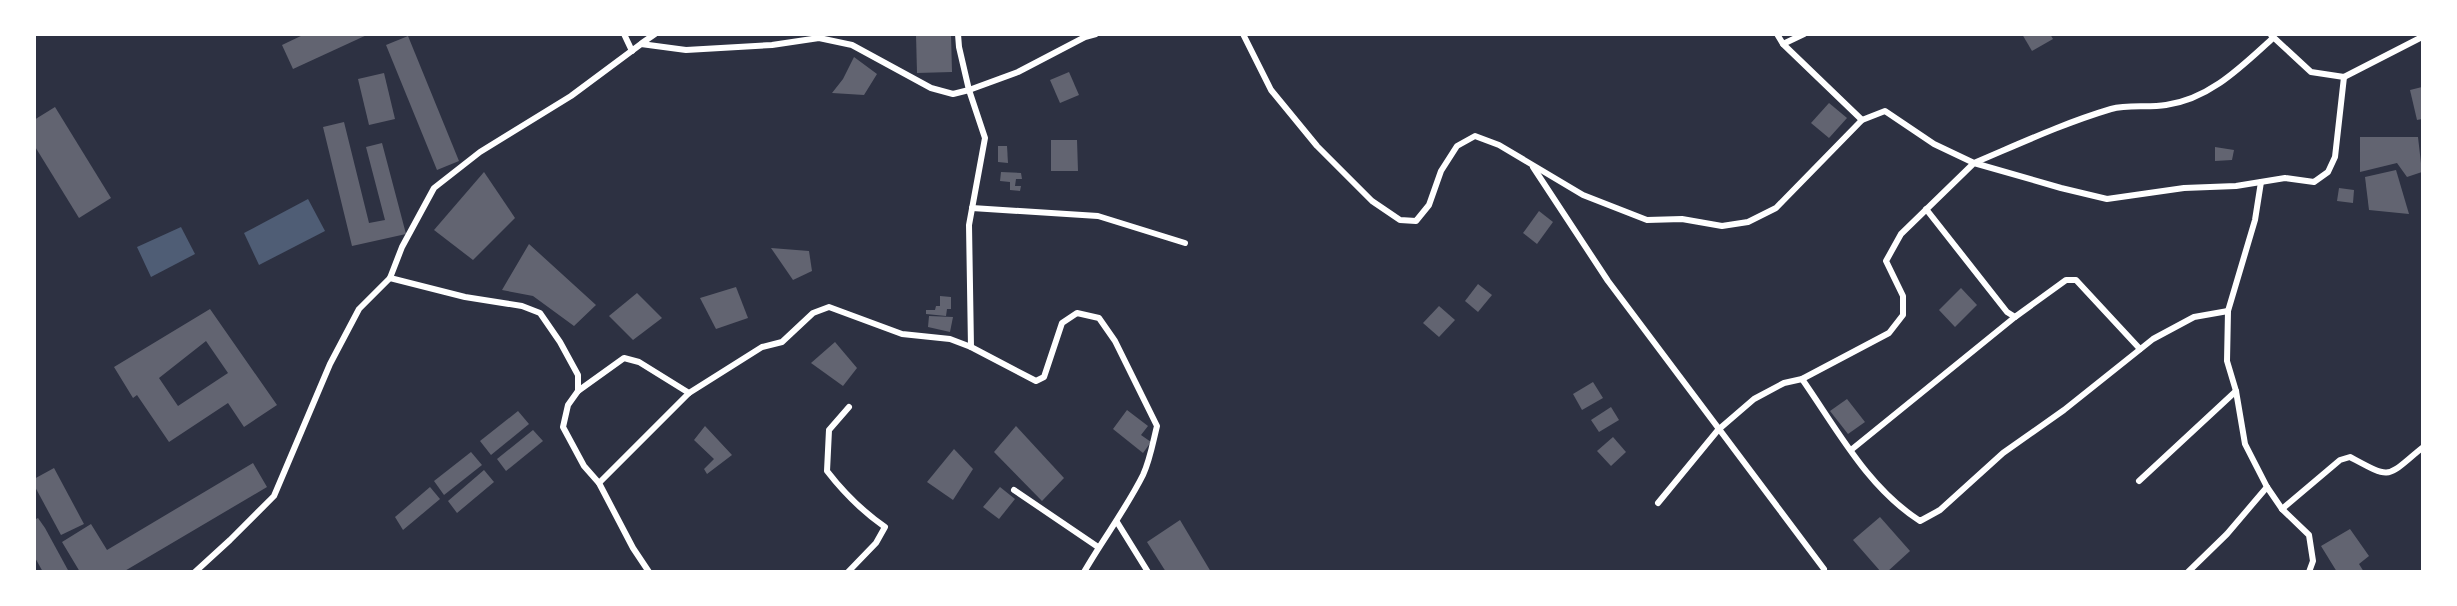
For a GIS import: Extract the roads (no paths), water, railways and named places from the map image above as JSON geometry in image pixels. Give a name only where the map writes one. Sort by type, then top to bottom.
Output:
[{"type":"street","points":[[624,34],[632,51]]},
{"type":"street","points":[[195,572],[274,496],[321,386],[359,309],[390,278],[402,247],[434,188],[480,152],[571,96],[655,34]]},
{"type":"street","points":[[958,34],[969,90],[986,138],[969,225],[971,347]]},
{"type":"street","points":[[641,44],[686,50],[772,45],[819,38],[852,45],[931,88],[952,94],[1018,72],[1096,34]]},
{"type":"street","points":[[1243,34],[1271,90],[1317,146],[1372,201],[1400,220],[1416,221],[1429,205],[1442,171],[1457,146],[1475,136],[1499,145],[1583,195],[1647,220],[1682,219],[1722,226],[1748,222],[1776,208],[1862,120],[1885,111],[1934,144],[1974,163],[2106,199],[2184,188],[2236,186],[2285,178],[2314,182],[2328,172],[2335,157],[2344,77]]},
{"type":"street","points":[[1777,34],[1783,44],[1862,120]]},
{"type":"street","points":[[1783,44],[1804,34]]},
{"type":"street","points":[[1658,503],[1718,430],[1754,399],[1784,383],[1802,379],[1863,344],[1889,333],[1903,315],[1903,296],[1886,261],[1902,234],[1974,163],[2074,121],[2114,108],[2167,105],[2206,93],[2239,69],[2272,36],[2311,72],[2344,77],[2422,37]]},
{"type":"street","points":[[1531,164],[1608,281],[1824,568]]},
{"type":"street","points":[[2261,182],[2255,220],[2228,311],[2227,361],[2236,391],[2245,444],[2266,487],[2282,509],[2309,536],[2313,561],[2308,572]]},
{"type":"street","points":[[972,208],[1098,216],[1185,243]]},
{"type":"street","points":[[1926,209],[2007,312],[2015,317]]},
{"type":"street","points":[[390,278],[465,297],[522,306],[540,313],[560,342],[578,375],[578,391]]},
{"type":"street","points":[[1851,450],[2015,317],[2067,280],[2076,280],[2140,349]]},
{"type":"street","points":[[599,483],[689,393],[762,347],[782,342],[813,313],[829,307],[902,334],[950,339],[971,347],[1036,381],[1044,377],[1062,323],[1077,313],[1099,318],[1115,341],[1157,426],[1144,473],[1117,522],[1098,547],[1084,572]]},
{"type":"street","points":[[1802,379],[1870,477],[1899,507],[1920,520],[1940,510],[2003,453],[2064,410],[2153,339],[2194,317],[2228,311]]},
{"type":"street","points":[[649,572],[633,548],[599,483],[584,466],[563,427],[568,405],[578,391],[624,358],[639,363],[689,393]]},
{"type":"street","points":[[2139,481],[2236,391]]},
{"type":"street","points":[[848,572],[876,543],[885,527],[866,514],[844,493],[827,471],[829,430],[849,407]]},
{"type":"street","points":[[2282,509],[2340,460],[2350,457],[2382,474],[2392,473],[2422,448]]},
{"type":"street","points":[[2188,572],[2227,534],[2266,487]]},
{"type":"street","points":[[1014,490],[1098,547]]},
{"type":"street","points":[[1117,522],[1148,572]]},
{"type":"water","points":[[308,199],[325,231],[259,265],[244,233]]},
{"type":"water","points":[[181,227],[195,254],[151,277],[137,247]]}]
